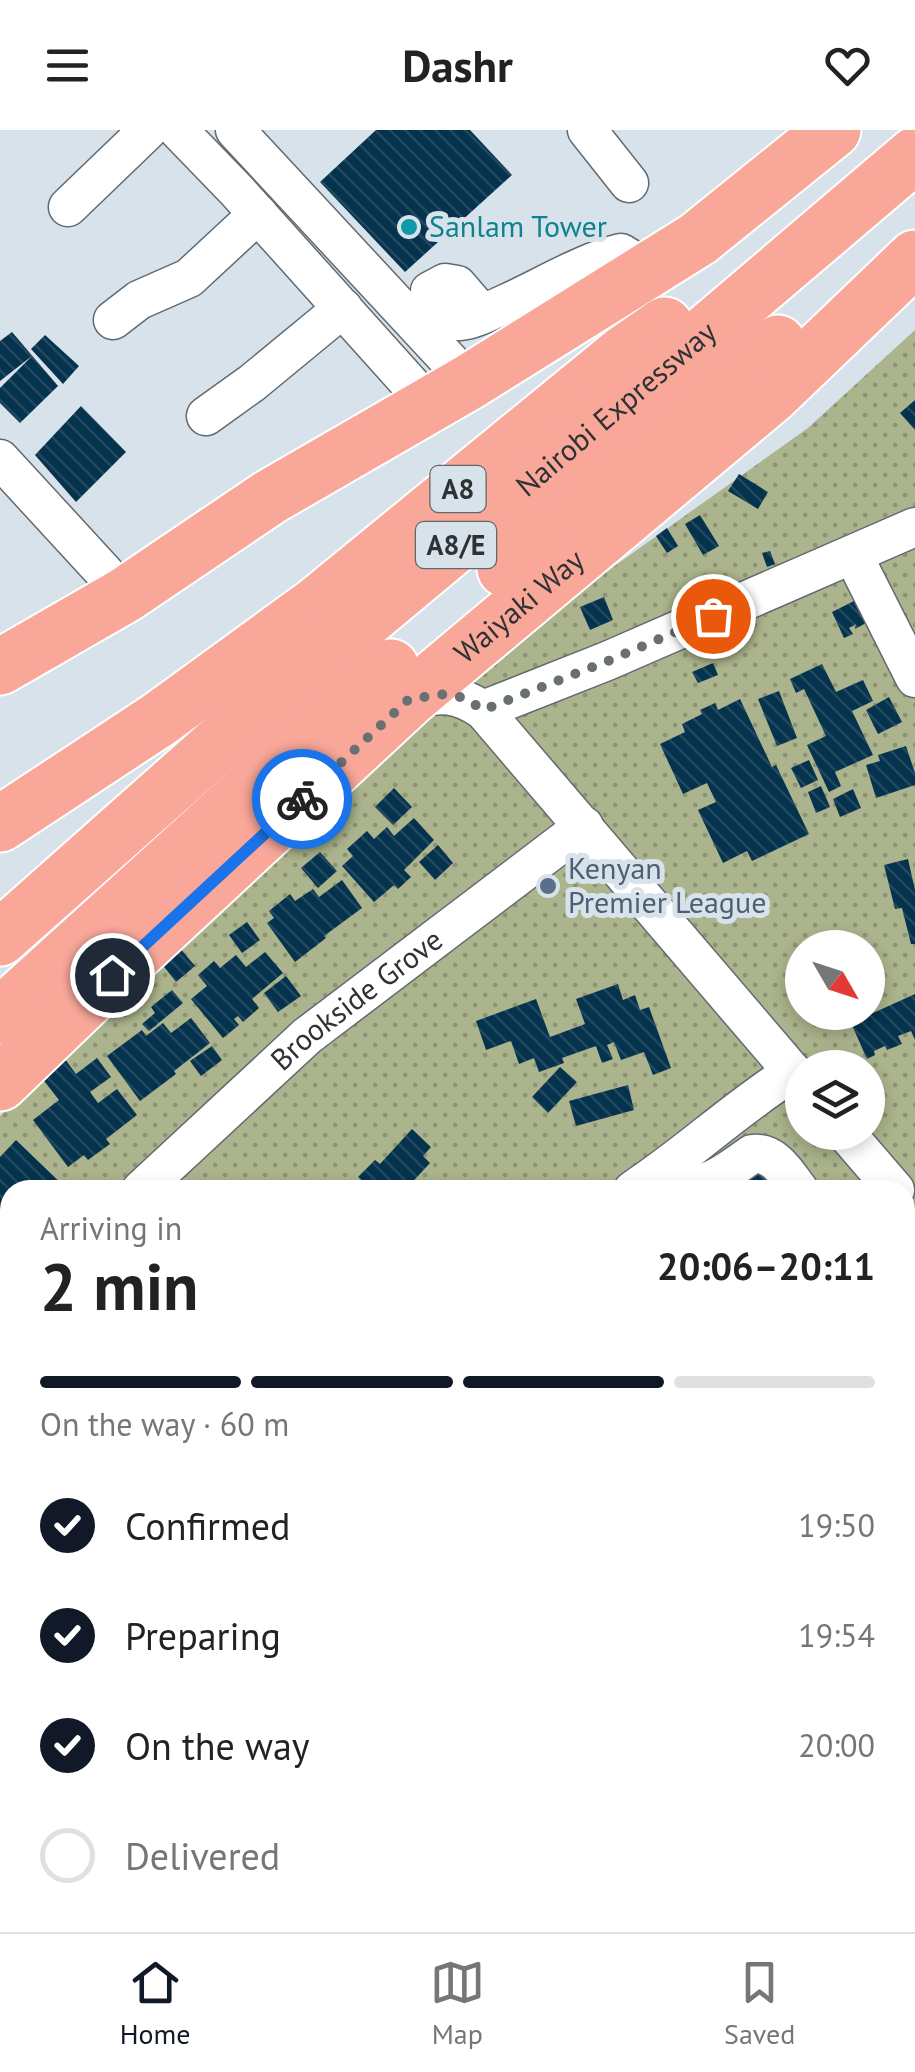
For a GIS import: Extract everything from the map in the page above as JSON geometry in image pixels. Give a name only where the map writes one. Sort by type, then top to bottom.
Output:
[{"type":"highway","points":[[3,660],[126,595],[270,497],[450,394],[698,239],[824,133]]},
{"type":"highway","name":"A8","points":[[0,824],[158,720],[316,605],[623,354],[915,153]]},
{"type":"highway","name":"Nairobi Expressway","points":[[0,938],[248,718],[532,482],[915,153]]},
{"type":"highway","name":"Nairobi Expressway","points":[[0,1016],[267,774],[678,420],[915,238]]},
{"type":"highway","name":"Waiyaki Way","points":[[0,1084],[409,699],[772,395],[915,258]]},
{"type":"street","points":[[68,207],[148,130]]},
{"type":"street","points":[[178,130],[343,308],[450,394]]},
{"type":"street","points":[[234,130],[450,394]]},
{"type":"street","points":[[587,130],[630,183]]},
{"type":"street","points":[[113,320],[139,300],[189,278],[258,214]]},
{"type":"street","points":[[482,314],[599,258],[621,253],[641,275]]},
{"type":"street","points":[[206,416],[343,308]]},
{"type":"street","points":[[0,459],[126,595]]},
{"type":"street","points":[[409,699],[446,694],[474,704],[608,661],[915,527]]},
{"type":"street","points":[[853,556],[915,678]]},
{"type":"street","points":[[482,638],[464,684],[474,704],[785,1062]]},
{"type":"street","name":"Brookside Grove","points":[[151,1180],[307,1036],[584,826]]},
{"type":"street","points":[[648,1180],[756,1095],[785,1083]]},
{"type":"street","points":[[861,1150],[887,1180]]},
{"type":"street","points":[[709,1180],[759,1152],[782,1166],[792,1180]]},
{"type":"street","points":[[670,1166],[685,1180]]},
{"type":"green space","points":[[915,330],[915,1180],[0,1180],[0,1116],[120,999],[522,632],[808,428]]},
{"type":"building","name":"Sanlam Tower","points":[[376,130],[470,130],[512,175],[405,272],[320,182]]},
{"type":"building","points":[[12,332],[58,386],[20,423],[0,403],[0,388],[32,356],[0,381],[0,341]]},
{"type":"building","points":[[45,335],[79,366],[63,384],[31,349]]},
{"type":"building","points":[[915,400],[915,430],[900,413]]},
{"type":"building","points":[[81,406],[126,452],[76,502],[35,455]]},
{"type":"building","points":[[739,474],[768,492],[758,509],[728,491]]},
{"type":"building","points":[[700,515],[719,546],[703,555],[685,524]]},
{"type":"building","points":[[667,528],[678,546],[667,553],[656,536]]},
{"type":"building","points":[[770,551],[775,564],[767,567],[762,553]]},
{"type":"building","points":[[604,597],[613,620],[590,630],[580,607]]},
{"type":"building","points":[[856,600],[866,623],[849,628],[853,634],[844,638],[832,612]]},
{"type":"building","points":[[713,663],[718,675],[698,683],[692,672]]},
{"type":"building","points":[[822,664],[836,692],[863,680],[873,701],[852,711],[873,755],[835,772],[841,786],[829,792],[807,745],[826,736],[804,689],[796,693],[790,679]]},
{"type":"building","points":[[779,691],[797,738],[777,746],[758,699]]},
{"type":"building","points":[[889,697],[902,722],[878,734],[866,710]]},
{"type":"building","points":[[740,699],[809,834],[752,861],[747,851],[723,863],[698,810],[716,802],[707,783],[683,794],[660,744],[685,732],[682,724],[702,714],[700,710],[715,703],[718,710]]},
{"type":"building","points":[[906,746],[915,785],[876,798],[866,765],[880,761],[878,755]]},
{"type":"building","points":[[809,760],[818,780],[801,788],[791,768]]},
{"type":"building","points":[[821,786],[830,807],[816,813],[808,792]]},
{"type":"building","points":[[394,788],[412,807],[393,825],[375,807]]},
{"type":"building","points":[[853,789],[861,808],[840,817],[833,799]]},
{"type":"building","points":[[414,818],[434,840],[404,870],[411,877],[374,902],[342,866],[353,856],[347,849],[367,831],[374,839],[387,827],[394,836]]},
{"type":"building","points":[[438,845],[453,863],[435,880],[419,862]]},
{"type":"building","points":[[320,852],[337,871],[318,888],[301,868]]},
{"type":"building","points":[[908,859],[915,890],[915,944],[911,944],[902,908],[895,909],[884,865]]},
{"type":"building","points":[[342,880],[362,908],[295,962],[267,923],[274,918],[269,911],[290,894],[295,901],[313,889],[319,897]]},
{"type":"building","points":[[247,922],[260,940],[242,953],[229,935]]},
{"type":"building","points":[[179,947],[195,966],[176,982],[161,963]]},
{"type":"building","points":[[265,952],[283,973],[252,999],[259,1008],[243,1022],[238,1016],[234,1019],[239,1025],[223,1038],[191,999],[207,986],[198,975],[214,961],[220,968],[236,955],[246,967]]},
{"type":"building","points":[[286,976],[301,996],[278,1012],[264,993]]},
{"type":"building","points":[[618,984],[623,1000],[635,995],[640,1010],[649,1007],[671,1068],[653,1075],[644,1052],[621,1060],[614,1042],[607,1045],[613,1059],[602,1063],[596,1046],[562,1058],[564,1063],[539,1072],[534,1058],[519,1064],[511,1041],[486,1050],[476,1021],[536,999],[550,1037],[585,1024],[576,999]]},
{"type":"building","points":[[172,990],[183,1003],[149,1031],[142,1024],[155,1013],[151,1007]]},
{"type":"building","points":[[915,994],[915,1040],[911,1031],[898,1036],[902,1044],[887,1050],[885,1046],[863,1050],[854,1030],[885,1030],[885,1008]]},
{"type":"building","points":[[191,1018],[210,1043],[140,1101],[107,1056],[142,1030],[146,1036],[163,1023],[171,1033]]},
{"type":"building","points":[[212,1046],[222,1060],[201,1076],[190,1061]]},
{"type":"building","points":[[62,1055],[76,1074],[97,1058],[111,1077],[90,1092],[98,1103],[117,1089],[137,1115],[106,1139],[110,1144],[88,1160],[84,1155],[68,1167],[33,1120],[59,1100],[38,1073]]},
{"type":"building","points":[[560,1067],[577,1082],[548,1113],[532,1097]]},
{"type":"building","points":[[628,1085],[634,1110],[576,1126],[569,1101]]},
{"type":"building","points":[[412,1129],[431,1147],[423,1156],[430,1163],[414,1180],[358,1177],[375,1160],[380,1164]]},
{"type":"building","points":[[16,1140],[58,1180],[0,1180],[0,1157]]},
{"type":"building","points":[[761,1165],[773,1180],[742,1180]]},
{"type":"way so far","points":[[302,799],[409,699],[446,694],[465,698],[483,710],[713,616]]},
{"type":"place","name":"Sanlam Tower","points":[[409,227]]},
{"type":"place","name":"Kenyan Premier League","points":[[548,886]]},
{"type":"route","points":[[112,975],[302,799]]}]
